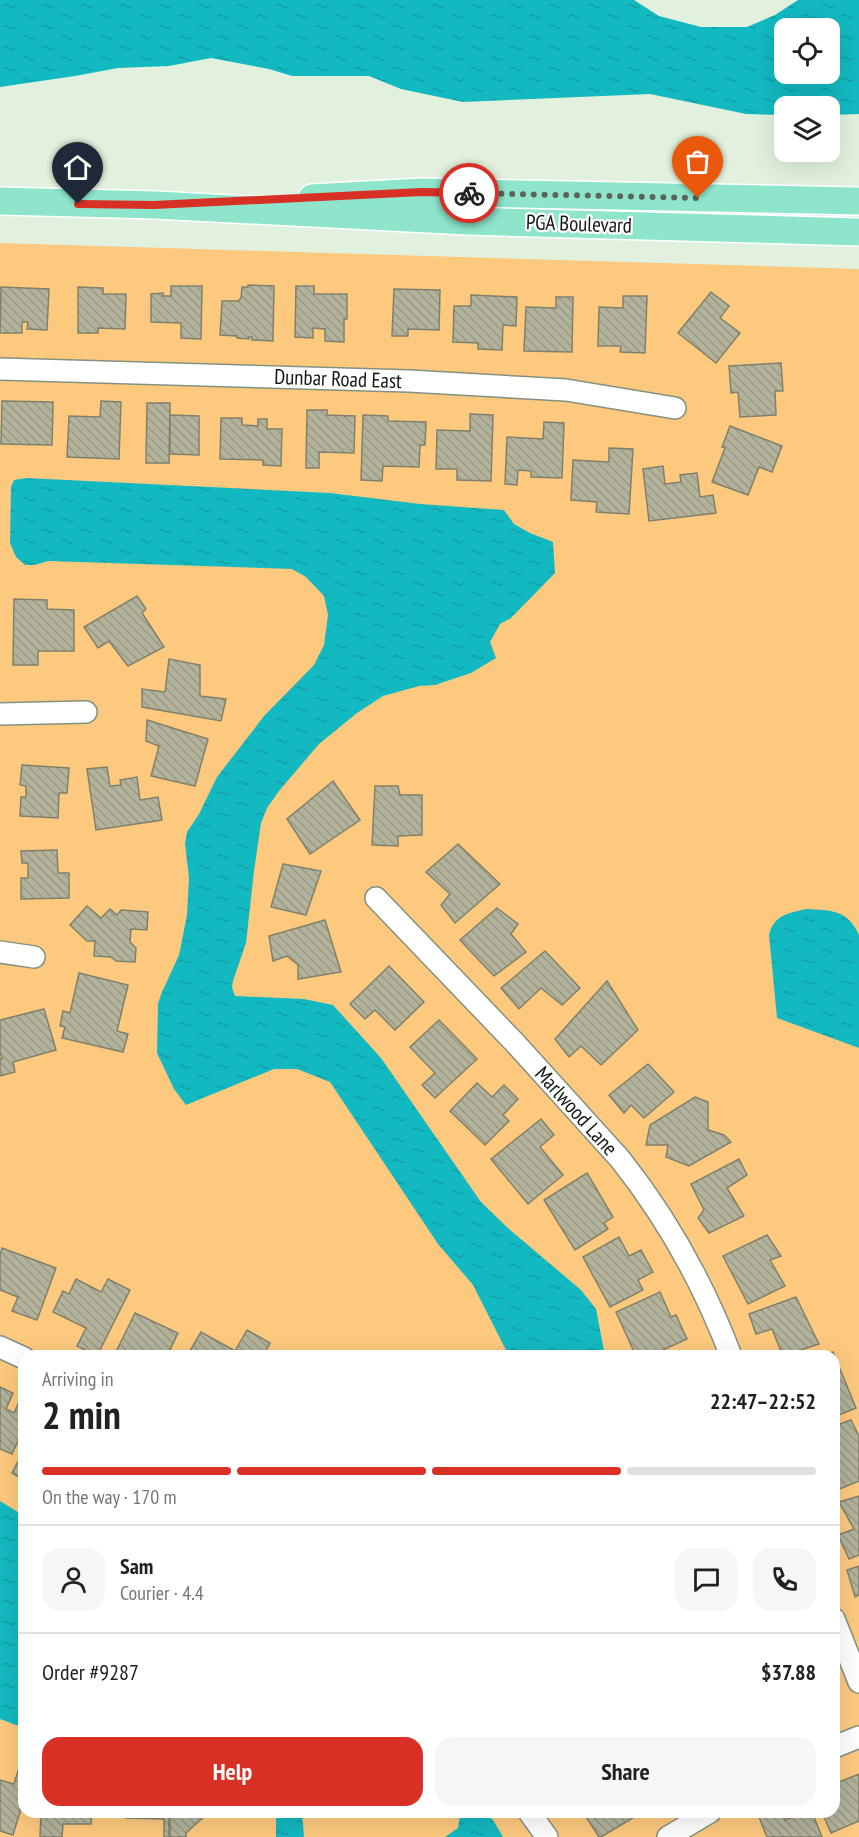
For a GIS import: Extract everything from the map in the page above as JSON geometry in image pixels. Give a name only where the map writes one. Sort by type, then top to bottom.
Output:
[{"type":"main road","name":"PGA Boulevard","points":[[154,205],[422,192],[859,201]]},
{"type":"main road","name":"PGA Boulevard","points":[[0,201],[154,205],[467,221],[859,232]]},
{"type":"street","name":"Dunbar Road East","points":[[0,369],[409,381],[566,390],[675,408]]},
{"type":"street","points":[[0,714],[86,712]]},
{"type":"street","name":"Marlwood Lane","points":[[376,898],[516,1044],[635,1178],[685,1255],[704,1291],[729,1350]]},
{"type":"street","points":[[0,952],[34,957]]},
{"type":"street","points":[[0,1347],[18,1355]]},
{"type":"street","points":[[840,1634],[859,1682]]},
{"type":"street","points":[[840,1745],[859,1737]]},
{"type":"street","points":[[533,1818],[547,1837]]},
{"type":"street","points":[[668,1837],[700,1818]]},
{"type":"shaded area","points":[[0,243],[859,269],[859,1837],[0,1837]]},
{"type":"water","points":[[0,0],[634,0],[659,16],[701,27],[747,27],[775,15],[798,0],[859,0],[859,114],[840,115],[840,96],[774,96],[774,115],[746,114],[650,94],[463,102],[401,89],[369,76],[292,76],[269,69],[211,58],[169,66],[118,68],[0,87]]},
{"type":"water","points":[[26,478],[330,493],[420,504],[504,510],[514,524],[553,542],[555,573],[511,618],[500,624],[490,642],[496,658],[471,673],[435,685],[419,686],[383,696],[357,713],[319,744],[279,791],[267,808],[261,823],[246,943],[232,987],[235,996],[304,999],[333,1005],[381,1058],[481,1202],[581,1290],[596,1309],[604,1350],[506,1350],[473,1285],[438,1244],[330,1082],[297,1069],[274,1069],[186,1105],[174,1089],[157,1053],[158,1003],[179,955],[187,915],[189,878],[185,844],[187,832],[199,814],[217,777],[264,716],[314,665],[324,645],[328,615],[324,596],[306,577],[292,569],[48,561],[25,565],[16,557],[10,543],[11,487],[14,480]]},
{"type":"water","points":[[806,909],[838,913],[850,921],[859,935],[859,1048],[777,1018],[769,935],[778,919]]},
{"type":"water","points":[[0,1501],[18,1512],[18,1726],[0,1719]]},
{"type":"water","points":[[276,1818],[302,1818],[304,1837],[276,1837]]},
{"type":"water","points":[[459,1818],[491,1818],[503,1837],[445,1837],[458,1828]]},
{"type":"building","points":[[248,285],[274,286],[273,341],[220,335],[222,301],[238,301],[241,298],[242,287],[248,287]]},
{"type":"building","points":[[171,286],[202,286],[201,339],[181,338],[181,323],[151,322],[151,294],[163,293],[163,296],[171,296]]},
{"type":"building","points":[[296,286],[314,286],[314,294],[347,294],[344,342],[325,341],[325,329],[313,328],[313,338],[295,337]]},
{"type":"building","points":[[1,287],[49,289],[47,330],[27,329],[28,322],[22,322],[22,333],[0,333]]},
{"type":"building","points":[[78,287],[103,288],[103,294],[126,294],[125,329],[98,328],[98,333],[78,333]]},
{"type":"building","points":[[394,289],[440,290],[439,330],[408,329],[408,336],[392,336]]},
{"type":"building","points":[[711,292],[729,306],[720,318],[740,333],[716,363],[678,333]]},
{"type":"building","points":[[471,295],[517,297],[516,326],[503,325],[502,350],[478,349],[478,343],[453,342],[454,306],[471,306]]},
{"type":"building","points":[[623,296],[647,296],[645,353],[620,352],[621,346],[598,346],[599,307],[623,308]]},
{"type":"building","points":[[556,297],[573,297],[572,352],[524,351],[526,307],[556,308]]},
{"type":"building","points":[[781,363],[783,391],[775,391],[776,415],[740,417],[738,392],[731,393],[729,366]]},
{"type":"building","points":[[2,401],[53,402],[52,445],[1,444]]},
{"type":"building","points":[[101,401],[121,402],[119,459],[67,457],[69,416],[100,417]]},
{"type":"building","points":[[147,403],[170,403],[169,463],[146,463]]},
{"type":"building","points":[[307,410],[327,410],[327,415],[355,416],[354,453],[319,452],[319,468],[306,468]]},
{"type":"building","points":[[470,414],[493,415],[491,481],[457,480],[457,469],[436,469],[437,430],[470,431]]},
{"type":"building","points":[[170,415],[199,416],[199,455],[170,454]]},
{"type":"building","points":[[363,415],[388,416],[388,421],[426,422],[425,445],[420,445],[419,467],[383,466],[382,481],[361,480]]},
{"type":"building","points":[[221,418],[242,418],[242,425],[258,426],[258,419],[267,419],[267,429],[282,429],[281,466],[263,465],[263,460],[220,459]]},
{"type":"building","points":[[544,422],[564,423],[562,478],[531,477],[531,471],[518,470],[517,485],[505,484],[507,437],[543,439]]},
{"type":"building","points":[[730,426],[782,446],[772,472],[759,467],[748,495],[712,482],[725,448],[722,447]]},
{"type":"building","points":[[609,448],[633,449],[629,514],[596,512],[597,502],[571,500],[573,460],[609,462]]},
{"type":"building","points":[[663,466],[665,484],[681,482],[680,475],[697,473],[700,497],[713,495],[716,513],[649,521],[643,469]]},
{"type":"building","points":[[137,596],[146,609],[142,613],[164,647],[128,666],[109,641],[98,648],[84,627]]},
{"type":"building","points":[[14,599],[47,600],[47,609],[74,610],[74,651],[38,651],[38,665],[13,665]]},
{"type":"building","points":[[169,659],[200,665],[200,696],[226,699],[221,721],[142,707],[142,689],[165,692]]},
{"type":"building","points":[[147,720],[208,739],[195,786],[151,776],[159,746],[146,741]]},
{"type":"building","points":[[22,765],[69,768],[67,793],[59,793],[58,818],[20,816],[21,797],[26,797],[26,786],[20,785]]},
{"type":"building","points":[[107,767],[110,786],[121,785],[120,780],[137,777],[140,800],[158,797],[162,820],[96,830],[87,769]]},
{"type":"building","points":[[333,781],[360,820],[310,854],[287,819]]},
{"type":"building","points":[[375,786],[398,786],[400,795],[422,795],[422,835],[398,836],[398,846],[372,845]]},
{"type":"building","points":[[458,844],[500,884],[455,923],[441,905],[450,894],[426,872]]},
{"type":"building","points":[[57,850],[58,873],[69,873],[69,898],[21,899],[21,878],[28,878],[28,863],[22,863],[21,851]]},
{"type":"building","points":[[283,864],[321,871],[306,915],[271,907]]},
{"type":"building","points":[[87,906],[101,918],[110,909],[117,915],[121,910],[148,912],[147,930],[131,929],[130,942],[136,948],[135,962],[94,956],[95,941],[87,941],[70,925]]},
{"type":"building","points":[[497,908],[518,924],[511,934],[526,952],[494,976],[460,940]]},
{"type":"building","points":[[325,920],[341,972],[298,979],[298,965],[287,956],[273,961],[269,936]]},
{"type":"building","points":[[545,951],[580,988],[562,1005],[541,988],[519,1009],[501,988]]},
{"type":"building","points":[[389,966],[424,1002],[395,1030],[375,1010],[365,1019],[350,1004]]},
{"type":"building","points":[[79,973],[128,985],[117,1031],[128,1034],[123,1052],[62,1038],[65,1027],[60,1026],[63,1011],[70,1013]]},
{"type":"building","points":[[607,981],[638,1030],[601,1065],[581,1046],[569,1057],[555,1039]]},
{"type":"building","points":[[44,1009],[56,1050],[13,1062],[15,1072],[0,1076],[0,1059],[2,1059],[0,1020]]},
{"type":"building","points":[[439,1020],[477,1059],[435,1098],[422,1085],[435,1073],[410,1047]]},
{"type":"building","points":[[648,1064],[674,1092],[644,1118],[631,1105],[624,1113],[609,1095]]},
{"type":"building","points":[[477,1083],[492,1097],[504,1085],[518,1099],[503,1115],[509,1121],[485,1145],[450,1111]]},
{"type":"building","points":[[695,1097],[708,1102],[708,1130],[724,1135],[731,1142],[689,1166],[666,1157],[668,1145],[646,1145],[650,1125]]},
{"type":"building","points":[[541,1119],[554,1135],[540,1147],[563,1175],[528,1204],[491,1159]]},
{"type":"building","points":[[739,1159],[747,1175],[727,1188],[744,1216],[709,1233],[698,1218],[704,1210],[691,1184]]},
{"type":"building","points":[[587,1173],[613,1217],[604,1223],[608,1229],[575,1250],[544,1200]]},
{"type":"building","points":[[767,1235],[781,1256],[770,1260],[785,1286],[748,1304],[723,1256]]},
{"type":"building","points":[[619,1237],[629,1256],[641,1250],[653,1272],[638,1280],[643,1290],[610,1307],[583,1257]]},
{"type":"building","points":[[2,1248],[56,1268],[37,1320],[12,1311],[18,1297],[0,1290]]},
{"type":"building","points":[[76,1279],[101,1292],[108,1279],[130,1290],[100,1350],[85,1350],[77,1346],[86,1328],[53,1312],[63,1291],[69,1294]]},
{"type":"building","points":[[660,1292],[671,1317],[676,1315],[687,1339],[663,1350],[633,1350],[616,1312]]},
{"type":"building","points":[[796,1297],[819,1344],[801,1350],[781,1350],[772,1329],[756,1334],[749,1314]]},
{"type":"building","points":[[135,1313],[178,1333],[170,1350],[117,1350]]},
{"type":"building","points":[[247,1330],[270,1343],[266,1350],[236,1350]]},
{"type":"building","points":[[201,1332],[233,1350],[190,1350]]},
{"type":"building","points":[[840,1369],[856,1408],[840,1415]]},
{"type":"building","points":[[0,1387],[13,1393],[6,1409],[14,1413],[18,1404],[18,1441],[12,1454],[0,1449]]},
{"type":"building","points":[[851,1420],[859,1436],[859,1481],[840,1489],[840,1424]]},
{"type":"building","points":[[18,1462],[18,1476],[12,1473]]},
{"type":"building","points":[[859,1496],[859,1555],[849,1559],[840,1534],[854,1529],[840,1502]]},
{"type":"building","points":[[859,1566],[859,1595],[855,1597],[847,1570]]},
{"type":"building","points":[[18,1771],[18,1818],[13,1835],[0,1831],[0,1780],[14,1784]]},
{"type":"building","points":[[859,1774],[859,1821],[831,1833],[825,1818],[840,1818],[840,1782]]},
{"type":"building","points":[[41,1818],[92,1818],[91,1824],[63,1824],[62,1837],[40,1837]]},
{"type":"building","points":[[126,1818],[169,1818],[169,1837],[164,1837],[164,1819]]},
{"type":"building","points":[[170,1818],[202,1818],[186,1833],[186,1837],[170,1837]]},
{"type":"building","points":[[587,1818],[633,1818],[601,1837]]},
{"type":"building","points":[[759,1818],[784,1818],[785,1820],[814,1818],[822,1837],[767,1837]]},
{"type":"way so far","points":[[469,193],[698,198]]},
{"type":"route","points":[[78,204],[154,205],[422,192],[469,193]]}]
